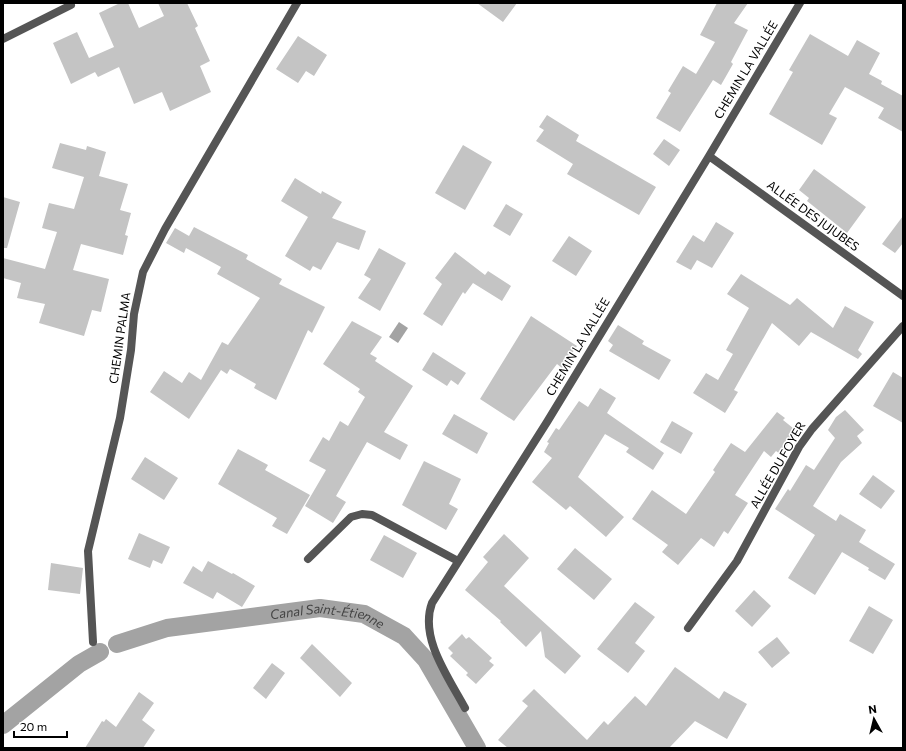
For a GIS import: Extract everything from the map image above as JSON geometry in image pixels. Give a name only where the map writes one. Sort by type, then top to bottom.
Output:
[{"type":"street","points":[[3,39],[71,4],[70,3]]},
{"type":"street","name":"CHEMIN PALMA","points":[[93,642],[88,551],[120,418],[131,350],[134,314],[143,272],[168,224],[297,3]]},
{"type":"street","name":"CHEMIN LA VALLÉE","points":[[465,708],[433,646],[428,614],[432,603],[547,422],[800,3]]},
{"type":"street","name":"ALLÉE DES JUJUBES","points":[[709,156],[903,296]]},
{"type":"street","name":"ALLÉE DU FOYER","points":[[688,628],[738,561],[804,441],[825,413],[903,326]]},
{"type":"street","points":[[308,559],[351,518],[362,514],[372,515],[458,561]]},
{"type":"shaded area","points":[[399,322],[408,328],[398,343],[389,337]]},
{"type":"building","points":[[120,3],[128,3],[139,28],[164,16],[158,3],[187,3],[198,26],[195,28],[210,61],[200,66],[211,92],[170,111],[162,92],[134,104],[119,67],[98,77],[95,72],[71,84],[53,43],[77,32],[89,58],[114,47],[99,13]]},
{"type":"building","points":[[477,3],[517,3],[503,22]]},
{"type":"building","points":[[717,3],[748,3],[734,23],[748,30],[731,62],[733,64],[721,85],[713,80],[680,132],[656,118],[671,93],[668,91],[683,66],[696,74],[715,42],[700,35]]},
{"type":"building","points":[[810,34],[848,56],[857,40],[880,53],[869,74],[882,81],[881,84],[903,96],[903,132],[878,118],[884,108],[845,87],[829,114],[837,118],[822,145],[769,114],[793,72],[789,70]]},
{"type":"building","points":[[298,36],[327,55],[314,76],[306,71],[298,83],[276,69]]},
{"type":"building","points":[[547,115],[579,135],[576,141],[656,187],[639,215],[567,174],[573,164],[536,141],[544,130],[539,127]]},
{"type":"building","points":[[664,139],[680,150],[669,166],[653,154]]},
{"type":"building","points":[[60,143],[86,150],[87,146],[106,152],[99,176],[128,184],[120,210],[131,213],[125,235],[128,236],[123,255],[81,244],[73,270],[109,279],[101,312],[92,310],[84,336],[39,323],[45,304],[17,298],[21,283],[3,278],[3,258],[45,269],[57,232],[42,228],[49,203],[74,209],[84,177],[52,168]]},
{"type":"building","points":[[463,145],[492,162],[465,210],[435,193]]},
{"type":"building","points":[[814,169],[866,207],[847,233],[807,201],[809,198],[799,190]]},
{"type":"building","points":[[295,178],[321,194],[322,191],[342,202],[332,218],[366,231],[359,250],[337,242],[321,270],[313,266],[310,271],[285,256],[308,217],[281,201]]},
{"type":"building","points":[[3,197],[20,202],[7,248],[3,248]]},
{"type":"building","points":[[506,204],[523,214],[510,236],[493,226]]},
{"type":"building","points":[[903,216],[903,243],[895,253],[882,244]]},
{"type":"building","points":[[716,222],[734,233],[712,268],[697,260],[691,270],[676,262],[693,235],[704,242]]},
{"type":"building","points":[[194,227],[248,255],[246,259],[282,279],[279,284],[325,307],[312,333],[308,330],[276,400],[254,388],[256,384],[230,369],[227,374],[221,370],[189,419],[150,392],[164,371],[182,383],[189,372],[201,380],[222,342],[228,345],[260,298],[217,274],[221,267],[186,248],[184,253],[166,243],[175,228],[189,236]]},
{"type":"building","points":[[569,236],[592,251],[576,276],[552,261]]},
{"type":"building","points":[[379,248],[406,263],[380,311],[358,298],[371,279],[364,275]]},
{"type":"building","points":[[455,252],[485,275],[488,271],[511,286],[502,301],[473,283],[465,294],[463,292],[442,326],[423,314],[442,284],[435,278]]},
{"type":"building","points":[[741,274],[790,305],[797,298],[833,328],[845,306],[874,322],[858,350],[862,354],[858,359],[811,332],[799,346],[772,323],[734,390],[738,392],[725,413],[693,393],[706,373],[718,380],[733,354],[726,350],[749,308],[727,294]]},
{"type":"building","points":[[531,316],[577,346],[562,368],[557,364],[514,421],[480,399]]},
{"type":"building","points":[[352,321],[382,337],[370,354],[377,358],[375,361],[413,386],[384,432],[408,445],[400,460],[367,442],[336,496],[346,502],[333,523],[305,506],[326,470],[309,461],[323,437],[329,441],[340,421],[348,426],[365,397],[358,392],[360,389],[323,364]]},
{"type":"building","points":[[618,325],[644,341],[642,344],[671,360],[659,380],[609,351],[613,345],[608,341]]},
{"type":"building","points":[[433,352],[466,373],[458,385],[451,380],[447,386],[422,370]]},
{"type":"building","points":[[893,372],[903,378],[903,423],[873,406]]},
{"type":"building","points":[[600,388],[616,398],[607,413],[664,453],[653,470],[626,452],[629,448],[605,434],[578,477],[624,517],[606,537],[570,506],[566,510],[532,482],[552,458],[544,452],[549,443],[547,442],[556,428],[559,430],[579,401],[588,407]]},
{"type":"building","points":[[845,410],[864,430],[857,436],[862,443],[841,462],[813,506],[836,521],[840,514],[866,530],[859,542],[895,564],[885,580],[868,570],[869,568],[842,552],[815,595],[788,578],[815,535],[775,509],[788,489],[790,491],[806,465],[814,470],[835,438],[828,430],[836,417]]},
{"type":"building","points":[[777,412],[785,418],[783,420],[798,432],[780,454],[776,451],[771,457],[764,451],[735,495],[748,503],[728,534],[724,531],[714,547],[701,538],[678,565],[662,552],[668,545],[632,519],[652,490],[686,514],[715,472],[713,470],[731,443],[745,452]]},
{"type":"building","points":[[454,414],[488,433],[477,454],[442,434]]},
{"type":"building","points":[[672,421],[693,433],[681,454],[660,442]]},
{"type":"building","points":[[238,449],[268,465],[265,470],[310,495],[287,534],[272,526],[277,518],[218,484]]},
{"type":"building","points":[[145,457],[178,478],[164,500],[131,479]]},
{"type":"building","points":[[424,461],[461,479],[449,504],[458,509],[446,530],[402,505]]},
{"type":"building","points":[[873,475],[895,491],[881,509],[859,494]]},
{"type":"building","points":[[139,533],[170,547],[162,564],[153,560],[150,568],[128,559]]},
{"type":"building","points":[[504,534],[529,558],[504,586],[581,656],[565,674],[545,657],[541,631],[526,647],[500,622],[501,621],[465,590],[488,562],[483,557]]},
{"type":"building","points":[[384,535],[417,553],[403,578],[370,560]]},
{"type":"building","points":[[575,548],[612,579],[594,600],[557,569]]},
{"type":"building","points":[[208,561],[255,586],[242,607],[217,592],[213,599],[183,583],[193,566],[202,572]]},
{"type":"building","points":[[51,563],[83,568],[80,594],[48,590]]},
{"type":"building","points":[[754,590],[771,606],[752,627],[735,611]]},
{"type":"building","points":[[635,602],[655,617],[635,643],[645,651],[628,673],[597,649]]},
{"type":"building","points":[[869,606],[893,620],[873,654],[849,641]]},
{"type":"building","points":[[462,634],[466,639],[469,637],[492,658],[489,661],[494,665],[476,684],[466,675],[468,673],[450,656],[453,653],[448,648]]},
{"type":"building","points":[[777,637],[790,653],[772,668],[758,652]]},
{"type":"building","points":[[312,644],[352,683],[340,697],[300,658]]},
{"type":"building","points":[[272,663],[285,673],[266,699],[253,688]]},
{"type":"building","points":[[675,667],[719,699],[724,691],[747,704],[727,739],[695,721],[669,748],[508,748],[498,740],[528,706],[522,701],[534,689],[587,740],[604,721],[608,725],[635,696],[646,706]]},
{"type":"building","points":[[139,692],[154,703],[142,720],[155,730],[143,748],[85,748],[102,721],[104,722],[106,719],[116,727]]},
{"type":"waterway","name":"Canal Saint-Étienne","points":[[117,644],[167,628],[320,608],[364,614],[404,636],[426,660],[477,748]]},
{"type":"waterway","name":"Canal Saint-Étienne","points":[[3,725],[79,664],[100,652]]}]
